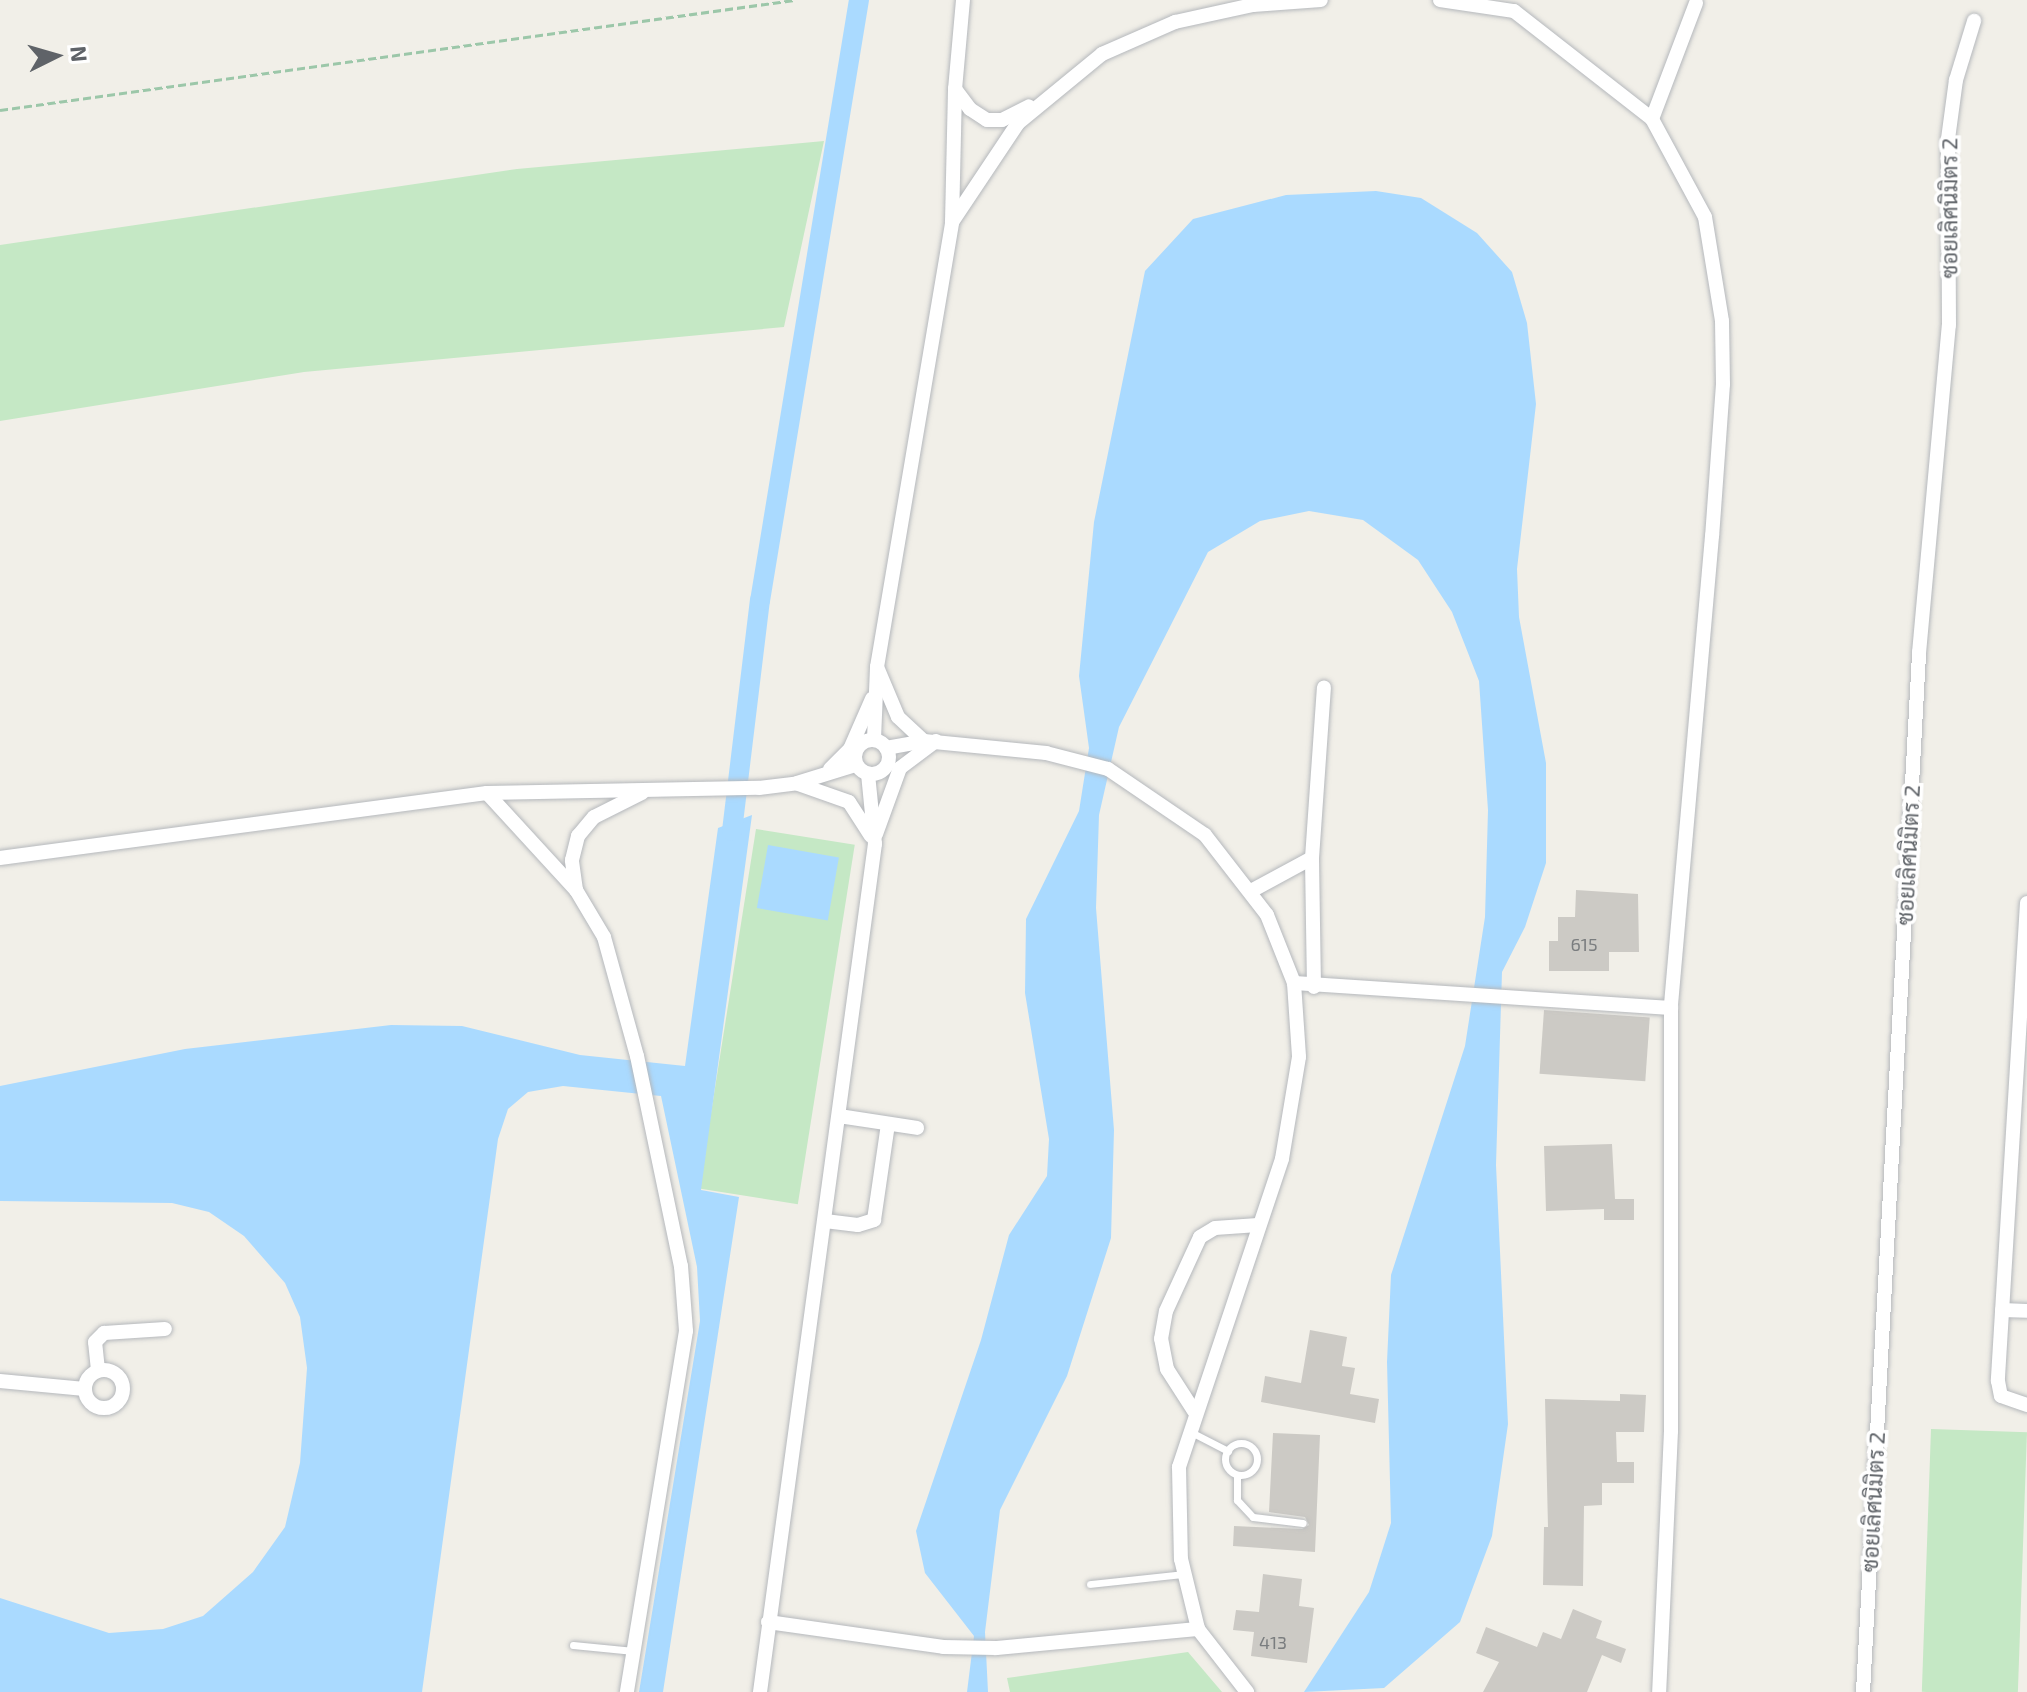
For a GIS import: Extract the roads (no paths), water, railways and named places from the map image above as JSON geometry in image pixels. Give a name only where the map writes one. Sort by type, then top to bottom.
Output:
[{"type":"street","points":[[868,774],[884,769],[875,691],[877,667],[952,222],[955,89],[963,0]]},
{"type":"street","points":[[952,222],[1018,123],[1040,101],[1102,54],[1175,22],[1253,5],[1321,0]]},
{"type":"street","points":[[1440,0],[1516,5],[1652,119],[1705,217],[1722,321],[1713,521],[1671,1008],[1671,1431],[1659,1692]]},
{"type":"street","points":[[1652,119],[1698,1]]},
{"type":"street","name":"ซอยเลิศนิมิตร 2","points":[[1863,1692],[1919,653],[1949,325],[1948,139],[1956,80],[1974,21]]},
{"type":"street","points":[[955,89],[987,120],[1002,120],[1040,101]]},
{"type":"street","points":[[877,667],[898,717],[930,741]]},
{"type":"street","points":[[1314,987],[1312,858],[1324,687]]},
{"type":"street","points":[[803,782],[843,759],[875,691]]},
{"type":"street","points":[[874,840],[900,768],[930,741]]},
{"type":"street","points":[[855,765],[859,744],[930,741],[1046,753],[1116,774],[1205,835],[1267,915],[1294,983],[1299,1057],[1293,1105],[1282,1159],[1187,1430],[1176,1510],[1184,1574],[1198,1629],[1247,1692]]},
{"type":"street","points":[[0,858],[487,793],[759,788],[803,782],[855,765]]},
{"type":"street","points":[[855,765],[868,774]]},
{"type":"street","points":[[760,1692],[874,840],[868,774]]},
{"type":"street","points":[[803,782],[849,802],[874,840]]},
{"type":"street","points":[[576,890],[572,860],[578,836],[594,817],[646,791]]},
{"type":"street","points":[[487,793],[576,890],[604,937],[637,1056],[681,1266],[686,1331],[627,1692]]},
{"type":"street","points":[[1251,891],[1312,858]]},
{"type":"street","points":[[2027,903],[2022,1061],[2002,1310],[2001,1396],[2027,1405]]},
{"type":"street","points":[[1294,983],[1469,998],[1518,998],[1671,1008]]},
{"type":"street","points":[[839,1116],[917,1128]]},
{"type":"street","points":[[825,1221],[858,1225],[874,1220],[888,1124]]},
{"type":"street","points":[[1194,1411],[1167,1369],[1161,1339],[1166,1311],[1200,1237],[1215,1228],[1258,1225]]},
{"type":"street","points":[[2002,1310],[2027,1311]]},
{"type":"street","points":[[85,1389],[98,1370],[95,1342],[104,1333],[165,1329]]},
{"type":"street","points":[[0,1381],[85,1389],[99,1407],[120,1399],[119,1377],[98,1370]]},
{"type":"street","points":[[768,1622],[943,1647],[996,1648],[1198,1629]]},
{"type":"lane","points":[[1187,1430],[1228,1451]]},
{"type":"lane","points":[[1228,1451],[1245,1443],[1256,1454],[1253,1470],[1237,1475]]},
{"type":"lane","points":[[1228,1451],[1226,1464],[1237,1475],[1237,1500],[1253,1517],[1303,1523]]},
{"type":"lane","points":[[1090,1584],[1184,1574]]},
{"type":"lane","points":[[573,1645],[634,1651]]},
{"type":"water","points":[[1376,191],[1421,198],[1477,233],[1512,272],[1527,323],[1536,404],[1517,569],[1519,617],[1546,763],[1546,863],[1525,927],[1502,972],[1496,1165],[1508,1424],[1492,1536],[1460,1622],[1384,1688],[1304,1692],[1369,1592],[1391,1523],[1387,1362],[1391,1275],[1465,1046],[1485,917],[1488,810],[1479,681],[1452,612],[1418,560],[1363,520],[1309,511],[1260,521],[1208,552],[1119,727],[1099,815],[1096,908],[1114,1130],[1111,1238],[1067,1376],[1000,1510],[985,1632],[988,1692],[967,1692],[974,1636],[925,1573],[916,1531],[981,1340],[1009,1235],[1047,1176],[1049,1139],[1025,993],[1026,919],[1079,811],[1089,748],[1079,676],[1094,522],[1145,271],[1193,219],[1286,195]]},
{"type":"water","points":[[752,815],[701,1190],[739,1197],[663,1692],[639,1692],[700,1321],[697,1267],[661,1096],[563,1086],[528,1092],[508,1109],[498,1139],[422,1692],[0,1692],[0,1598],[109,1633],[163,1629],[203,1616],[253,1572],[285,1527],[300,1463],[307,1368],[300,1317],[285,1283],[244,1236],[209,1212],[172,1203],[0,1201],[0,1086],[185,1049],[391,1025],[462,1026],[580,1055],[685,1066],[718,828]]},
{"type":"water","points":[[768,845],[839,858],[828,921],[757,908]]},
{"type":"waterway","points":[[732,831],[760,601],[859,0]]}]
